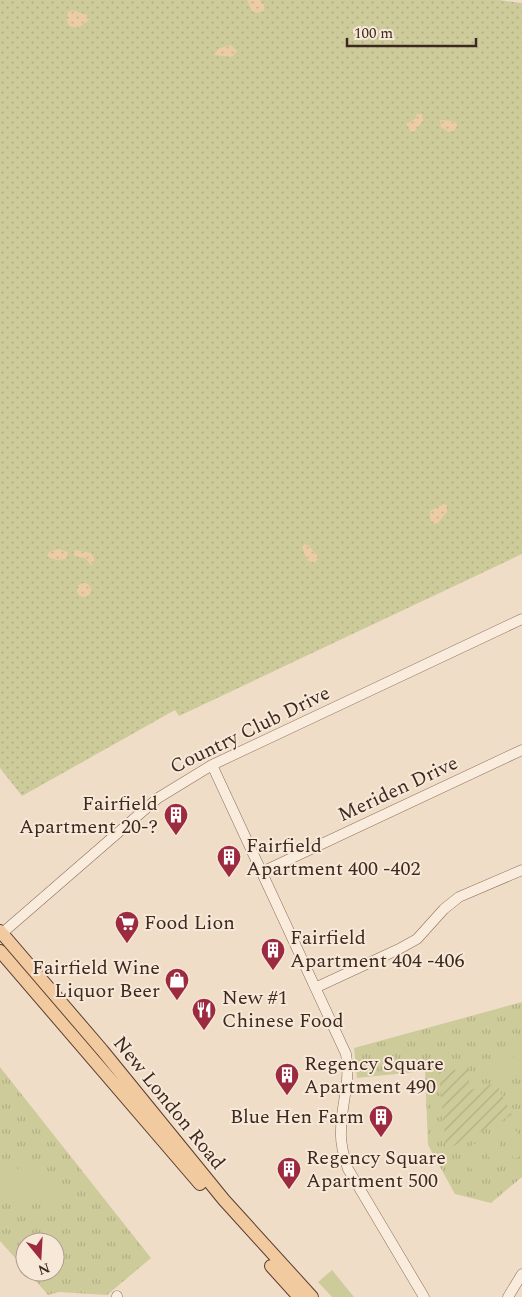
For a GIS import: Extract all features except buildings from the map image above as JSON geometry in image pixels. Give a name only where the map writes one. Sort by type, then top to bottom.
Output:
[{"type":"main road","name":"New London Road","points":[[1,933],[119,1070],[224,1200],[312,1297]]},
{"type":"main road","name":"New London Road","points":[[0,951],[299,1297]]},
{"type":"street","name":"Country Club Drive","points":[[1,933],[145,809],[183,781],[212,765],[522,619]]},
{"type":"street","name":"Meriden Drive","points":[[262,872],[522,750]]},
{"type":"street","points":[[212,765],[342,1042],[349,1078],[340,1131],[344,1156],[354,1183],[424,1297]]},
{"type":"street","points":[[317,987],[417,939],[429,923],[459,897],[522,870]]},
{"type":"street","points":[[508,1297],[522,1274]]},
{"type":"green space","points":[[0,0],[499,0],[522,3],[522,554],[179,716],[175,710],[22,796],[0,768]]},
{"type":"green space","points":[[522,1002],[522,1177],[491,1203],[455,1194],[428,1145],[425,1071],[357,1078],[354,1048]]},
{"type":"green space","points":[[522,1042],[522,1075],[520,1075],[511,1045]]},
{"type":"green space","points":[[510,1045],[519,1076],[500,1082],[491,1051]]},
{"type":"green space","points":[[0,1067],[151,1258],[107,1295],[59,1292],[48,1295],[37,1282],[65,1282],[65,1232],[15,1232],[15,1258],[0,1241]]},
{"type":"green space","points":[[468,1068],[470,1090],[496,1083],[512,1115],[446,1150],[439,1072]]},
{"type":"green space","points":[[513,1125],[522,1142],[522,1155],[514,1159],[500,1131]]},
{"type":"green space","points":[[494,1134],[508,1162],[495,1168],[481,1141]]},
{"type":"green space","points":[[475,1144],[489,1171],[476,1178],[462,1150]]},
{"type":"green space","points":[[29,1158],[61,1192],[45,1206],[14,1173]]},
{"type":"green space","points":[[10,1173],[30,1194],[17,1206],[0,1188],[0,1182]]},
{"type":"green space","points":[[332,1270],[354,1297],[332,1297],[318,1282]]},
{"type":"sand","points":[[247,0],[260,0],[264,5],[264,11],[258,13],[252,11]]},
{"type":"sand","points":[[72,10],[87,15],[89,20],[78,28],[69,26],[67,21],[68,12]]},
{"type":"sand","points":[[231,45],[237,51],[232,57],[214,55],[218,49]]},
{"type":"sand","points":[[417,114],[422,114],[423,121],[415,131],[411,132],[406,124],[415,119]]},
{"type":"sand","points":[[440,120],[454,121],[457,125],[455,130],[449,132],[441,127]]},
{"type":"sand","points":[[444,504],[447,505],[447,512],[438,523],[434,524],[430,519],[430,511]]},
{"type":"sand","points":[[305,544],[319,558],[314,563],[307,560],[302,547]]},
{"type":"sand","points":[[58,549],[68,552],[66,559],[57,560],[47,557],[49,552]]},
{"type":"sand","points":[[75,550],[91,553],[94,558],[94,564],[91,565],[85,558],[74,556]]},
{"type":"sand","points":[[81,583],[87,583],[91,590],[87,597],[81,597],[77,593],[77,587]]},
{"type":"place","name":"Fairfield Apartment 20-?","points":[[176,836]]},
{"type":"place","name":"Fairfield Apartment 400 -402","points":[[229,878]]},
{"type":"place","name":"Food Lion","points":[[127,944]]},
{"type":"place","name":"Fairfield Apartment 404 -406","points":[[273,971]]},
{"type":"place","name":"Fairfield Wine Liquor Beer","points":[[177,1001]]},
{"type":"place","name":"New #1 Chinese Food","points":[[204,1031]]},
{"type":"place","name":"Regency Square Apartment 490","points":[[287,1096]]},
{"type":"place","name":"Blue Hen Farm","points":[[381,1138]]},
{"type":"place","name":"Regency Square Apartment 500","points":[[289,1190]]}]
